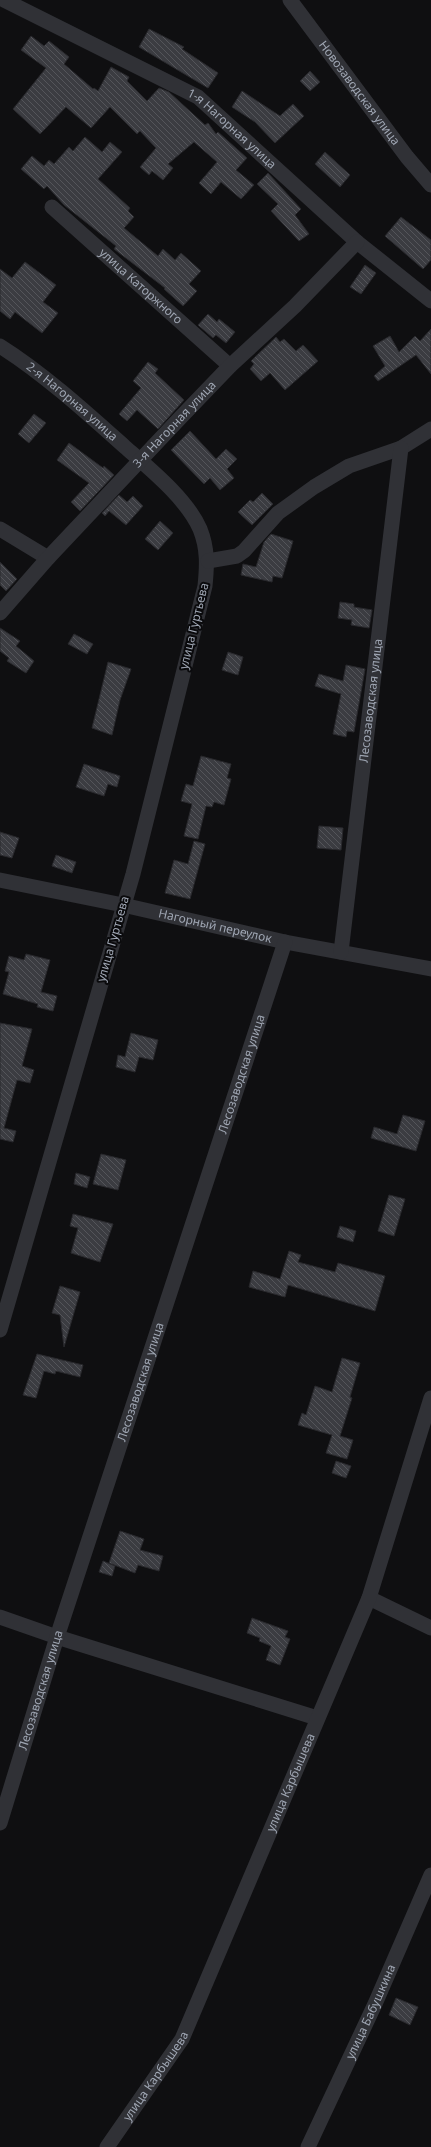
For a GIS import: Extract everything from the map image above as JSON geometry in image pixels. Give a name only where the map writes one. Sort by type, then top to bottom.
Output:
[{"type":"street","name":"1-я Нагорная улица","points":[[4,0],[198,97],[357,242],[431,301]]},
{"type":"street","name":"Новозаводская улица","points":[[290,0],[407,157],[431,185]]},
{"type":"street","name":"улица Каторжного","points":[[52,207],[230,366]]},
{"type":"street","name":"3-я Нагорная улица","points":[[0,613],[48,558],[230,366],[295,306],[357,242]]},
{"type":"street","name":"2-я Нагорная улица","points":[[0,346],[86,412],[168,485],[199,528],[206,545]]},
{"type":"street","points":[[208,561],[237,556],[244,551],[278,513],[325,480],[349,466],[401,448],[431,428]]},
{"type":"street","name":"Лесозаводская улица","points":[[341,952],[401,448]]},
{"type":"street","points":[[0,530],[48,558]]},
{"type":"street","name":"улица Гуртьева","points":[[0,1330],[133,874],[205,586],[208,561],[206,545]]},
{"type":"street","name":"Нагорный переулок","points":[[0,880],[123,905],[285,942],[431,969]]},
{"type":"street","name":"Лесозаводская улица","points":[[0,1823],[57,1638],[285,942]]},
{"type":"street","name":"улица Карбышева","points":[[107,2147],[182,2039],[369,1598],[431,1398]]},
{"type":"street","points":[[369,1598],[431,1628]]},
{"type":"street","points":[[0,1617],[57,1638],[317,1718]]},
{"type":"street","name":"улица Бабушкина","points":[[308,2147],[375,2004],[431,1875]]},
{"type":"building","points":[[149,29],[184,47],[182,49],[218,73],[208,88],[139,47]]},
{"type":"building","points":[[31,36],[44,46],[49,41],[69,57],[64,64],[93,89],[94,88],[98,91],[111,67],[129,77],[127,81],[147,101],[159,88],[169,92],[205,125],[208,123],[216,134],[218,132],[247,158],[236,170],[254,185],[241,199],[221,182],[211,194],[199,183],[217,162],[194,142],[168,164],[173,168],[163,180],[152,171],[149,175],[140,167],[156,148],[140,131],[137,134],[110,107],[91,128],[66,107],[40,134],[13,109],[46,68],[21,50]]},
{"type":"building","points":[[310,71],[320,82],[310,91],[300,81]]},
{"type":"building","points":[[242,91],[280,116],[293,104],[304,116],[275,143],[255,122],[232,107]]},
{"type":"building","points":[[85,137],[102,152],[110,142],[122,152],[98,179],[130,208],[128,211],[134,217],[124,228],[158,256],[163,249],[175,260],[181,253],[201,271],[189,284],[197,291],[183,306],[164,289],[165,288],[114,249],[116,246],[64,205],[47,186],[44,189],[21,169],[32,156],[44,166],[49,160],[54,164],[69,147],[73,151]]},
{"type":"building","points":[[325,152],[350,175],[340,187],[315,164]]},
{"type":"building","points":[[268,173],[301,209],[295,215],[309,234],[299,241],[271,211],[278,204],[257,184]]},
{"type":"building","points":[[401,217],[431,240],[431,260],[423,269],[385,236]]},
{"type":"building","points":[[25,262],[56,285],[43,302],[58,313],[42,333],[15,312],[10,319],[0,311],[0,269],[12,278]]},
{"type":"building","points":[[365,265],[376,273],[361,294],[350,287]]},
{"type":"building","points":[[208,314],[217,322],[219,319],[235,332],[226,343],[216,335],[213,338],[198,325]]},
{"type":"building","points":[[431,329],[431,374],[416,355],[378,381],[374,376],[385,366],[373,346],[390,336],[399,352],[415,336],[420,341]]},
{"type":"building","points":[[276,337],[280,342],[284,339],[296,351],[303,345],[318,361],[285,390],[270,373],[261,381],[250,369],[254,364],[251,361]]},
{"type":"building","points":[[148,362],[158,369],[155,373],[184,400],[158,429],[137,410],[127,421],[119,414],[141,388],[133,381]]},
{"type":"building","points":[[34,414],[46,423],[29,443],[18,434]]},
{"type":"building","points":[[190,431],[216,459],[226,449],[237,459],[227,469],[234,478],[220,490],[210,478],[204,484],[171,450]]},
{"type":"building","points":[[69,443],[103,468],[104,466],[114,475],[80,511],[71,502],[89,483],[57,460]]},
{"type":"building","points":[[262,493],[273,504],[252,525],[238,512],[250,500],[253,502]]},
{"type":"building","points":[[119,495],[127,502],[133,496],[143,506],[126,525],[109,511],[105,516],[102,513]]},
{"type":"building","points":[[160,521],[173,533],[158,550],[145,539]]},
{"type":"building","points":[[271,534],[293,541],[282,578],[273,576],[272,582],[241,575],[243,564],[256,567],[264,542]]},
{"type":"building","points":[[0,562],[17,579],[6,591],[0,585]]},
{"type":"building","points":[[340,602],[354,604],[354,607],[372,610],[369,628],[351,625],[352,620],[338,618]]},
{"type":"building","points":[[0,628],[20,641],[16,646],[34,661],[26,673],[7,661],[9,658],[0,651]]},
{"type":"building","points":[[74,634],[93,644],[87,654],[68,644]]},
{"type":"building","points":[[228,652],[243,657],[238,675],[222,670]]},
{"type":"building","points":[[108,662],[131,669],[120,700],[112,735],[92,728]]},
{"type":"building","points":[[346,665],[365,669],[354,732],[347,731],[346,737],[333,734],[341,694],[315,686],[319,674],[343,681]]},
{"type":"building","points":[[201,756],[231,764],[227,778],[231,779],[224,805],[214,802],[212,807],[206,806],[198,839],[184,836],[192,804],[181,801],[186,784],[193,786]]},
{"type":"building","points":[[84,764],[120,776],[117,787],[108,784],[104,796],[76,787]]},
{"type":"building","points":[[319,826],[343,828],[341,850],[317,848]]},
{"type":"building","points":[[0,832],[19,838],[12,858],[0,855]]},
{"type":"building","points":[[194,841],[205,844],[190,899],[165,893],[174,860],[188,864]]},
{"type":"building","points":[[56,855],[76,862],[72,873],[52,866]]},
{"type":"building","points":[[26,954],[50,960],[41,992],[57,996],[53,1011],[37,1007],[38,1004],[3,994],[9,972],[5,971],[9,956],[24,960]]},
{"type":"building","points":[[0,1023],[32,1029],[22,1066],[34,1070],[30,1083],[17,1080],[4,1128],[16,1131],[13,1142],[0,1139]]},
{"type":"building","points":[[131,1033],[158,1040],[153,1060],[139,1057],[135,1072],[116,1067],[118,1055],[125,1057]]},
{"type":"building","points":[[403,1115],[425,1121],[416,1151],[371,1138],[374,1127],[397,1134]]},
{"type":"building","points":[[101,1154],[126,1160],[118,1190],[93,1184]]},
{"type":"building","points":[[76,1173],[90,1177],[87,1188],[74,1184]]},
{"type":"building","points":[[389,1195],[405,1199],[394,1236],[378,1231]]},
{"type":"building","points":[[73,1214],[113,1224],[100,1262],[71,1253],[78,1228],[70,1226]]},
{"type":"building","points":[[340,1226],[356,1231],[353,1242],[337,1237]]},
{"type":"building","points":[[289,1251],[301,1255],[298,1262],[335,1272],[338,1263],[385,1276],[375,1311],[288,1285],[285,1297],[249,1287],[253,1271],[280,1279]]},
{"type":"building","points":[[60,1286],[80,1292],[64,1347],[60,1315],[52,1313]]},
{"type":"building","points":[[37,1354],[83,1365],[80,1377],[56,1371],[55,1374],[44,1371],[36,1398],[23,1395]]},
{"type":"building","points":[[342,1358],[360,1363],[350,1397],[352,1398],[340,1436],[353,1440],[347,1459],[326,1453],[332,1435],[298,1425],[302,1413],[306,1415],[315,1386],[332,1392]]},
{"type":"building","points":[[336,1461],[351,1466],[346,1478],[332,1473]]},
{"type":"building","points":[[120,1531],[144,1539],[140,1550],[163,1556],[159,1571],[138,1565],[135,1573],[109,1563]]},
{"type":"building","points":[[103,1561],[115,1566],[112,1576],[99,1572]]},
{"type":"building","points":[[252,1618],[288,1631],[285,1637],[290,1639],[280,1665],[266,1660],[271,1646],[259,1641],[260,1638],[247,1633]]},
{"type":"building","points":[[396,1998],[418,2007],[410,2025],[389,2015]]}]
